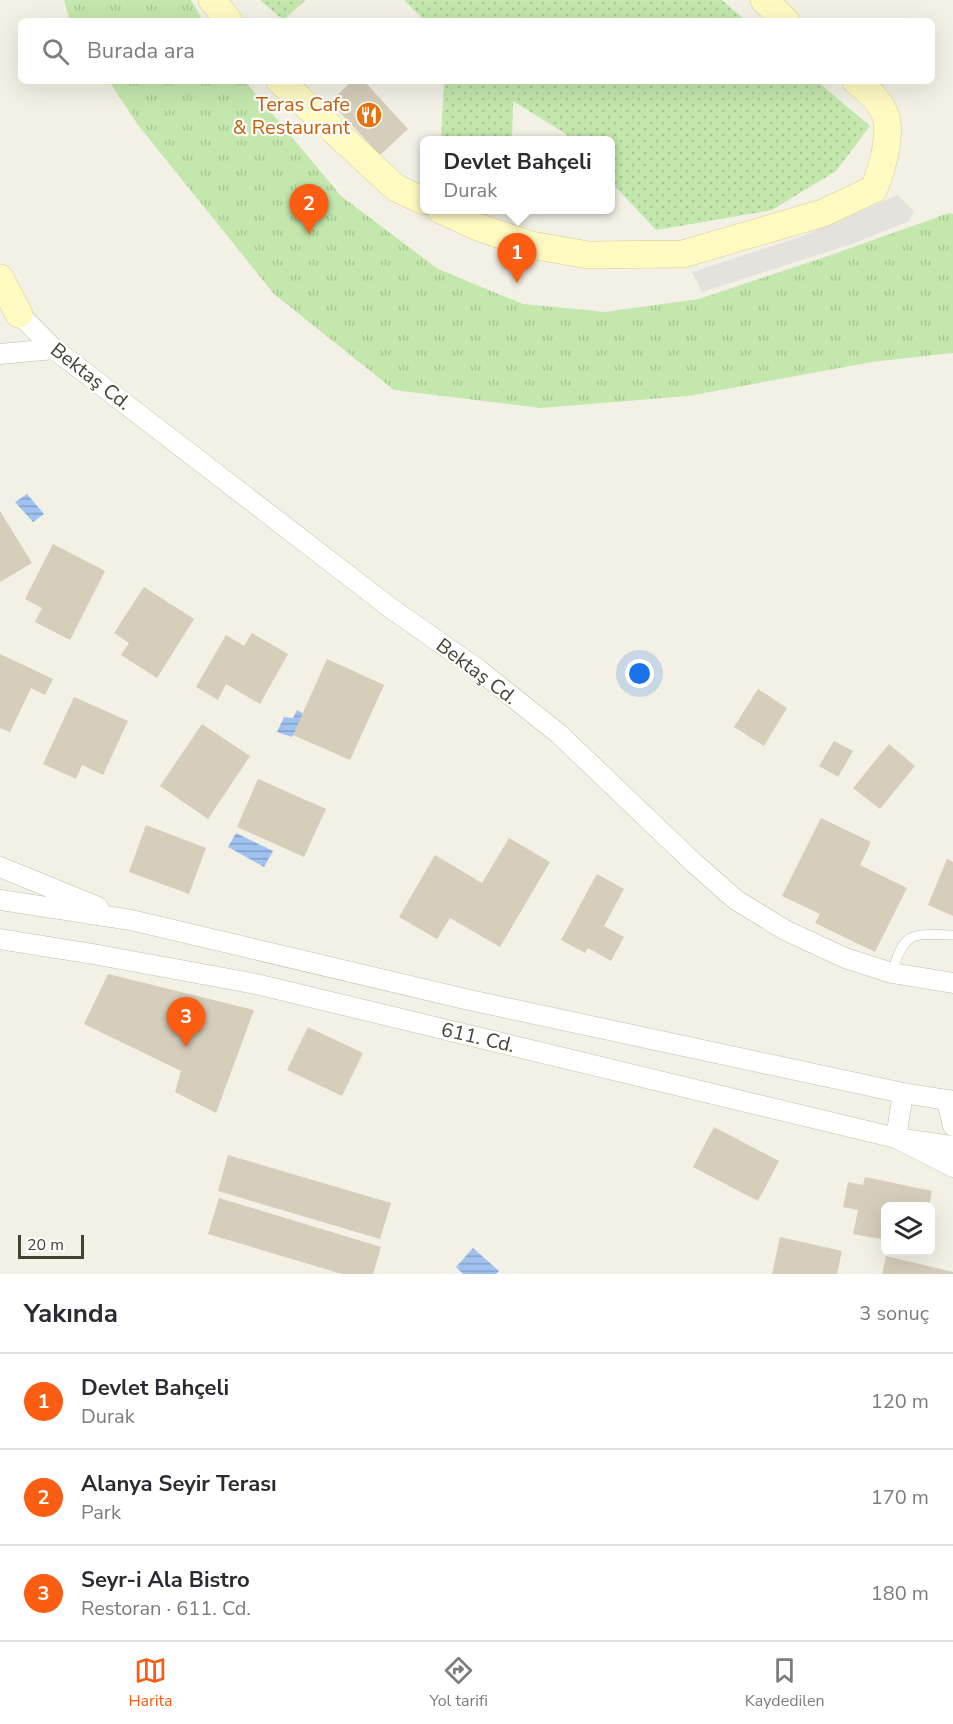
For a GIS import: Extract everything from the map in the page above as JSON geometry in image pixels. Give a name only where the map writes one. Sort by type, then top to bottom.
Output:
[{"type":"street","points":[[212,0],[227,18]]},
{"type":"street","points":[[764,0],[783,18]]},
{"type":"street","points":[[282,84],[396,188],[420,199]]},
{"type":"street","points":[[450,214],[478,227],[531,245],[588,255],[683,254],[823,213],[874,189],[880,172],[887,137],[885,114],[872,95],[859,84]]},
{"type":"street","points":[[0,278],[10,311]]},
{"type":"street","name":"Bektaş Cd.","points":[[10,311],[54,349],[392,609],[479,670],[559,734],[736,900],[785,930],[845,958],[892,973],[953,983]]},
{"type":"street","points":[[0,354],[54,349]]},
{"type":"street","points":[[0,867],[131,920]]},
{"type":"street","name":"611. Cd.","points":[[0,900],[131,920],[465,999],[903,1093],[950,1101]]},
{"type":"street","name":"611. Cd.","points":[[0,939],[256,984],[896,1138],[953,1146]]},
{"type":"street","points":[[903,1093],[896,1138],[953,1167]]},
{"type":"street","points":[[950,1101],[953,1126]]},
{"type":"lane","points":[[892,973],[898,952],[907,940],[918,935],[953,935]]},
{"type":"green space","points":[[64,0],[191,0],[201,18],[69,18]]},
{"type":"green space","points":[[260,0],[306,0],[285,18],[281,18]]},
{"type":"green space","points":[[404,0],[722,0],[743,18],[422,18]]},
{"type":"green space","points":[[111,84],[248,84],[341,196],[438,269],[523,304],[605,312],[699,299],[949,213],[953,214],[953,353],[872,362],[688,396],[540,408],[394,390],[274,294],[138,125]]},
{"type":"green space","points":[[444,84],[821,84],[870,126],[836,171],[772,210],[656,230],[615,186],[615,136],[568,136],[513,101],[512,136],[441,136]]},
{"type":"shaded area","points":[[898,195],[914,212],[909,221],[855,243],[702,292],[692,272],[800,237]]},
{"type":"water","points":[[27,494],[44,514],[33,522],[15,502]]},
{"type":"water","points":[[297,710],[307,716],[292,737],[277,732],[284,717],[293,718]]},
{"type":"water","points":[[236,833],[273,851],[264,867],[228,847]]},
{"type":"water","points":[[473,1248],[499,1271],[496,1274],[463,1274],[456,1267]]},
{"type":"building","name":"Teras Cafe & Restaurant","points":[[349,84],[367,84],[408,129],[380,155],[330,102]]},
{"type":"building","points":[[0,511],[32,563],[0,582]]},
{"type":"building","points":[[53,544],[105,571],[70,640],[35,622],[42,608],[25,599]]},
{"type":"building","points":[[144,587],[194,619],[157,678],[121,655],[129,643],[114,633]]},
{"type":"building","points":[[252,633],[288,654],[260,704],[226,684],[218,700],[196,687],[226,635],[244,646]]},
{"type":"building","points":[[0,654],[53,679],[45,695],[31,688],[10,732],[0,728]]},
{"type":"building","points":[[327,659],[384,685],[350,760],[293,735]]},
{"type":"building","points":[[758,689],[787,708],[764,746],[734,727]]},
{"type":"building","points":[[74,697],[128,721],[103,775],[82,765],[76,779],[43,764]]},
{"type":"building","points":[[202,724],[250,756],[208,819],[160,786]]},
{"type":"building","points":[[834,741],[853,751],[838,777],[819,766]]},
{"type":"building","points":[[889,744],[915,766],[880,809],[853,788]]},
{"type":"building","points":[[258,779],[326,809],[304,857],[237,827]]},
{"type":"building","points":[[821,818],[871,842],[860,865],[907,888],[875,952],[815,923],[820,914],[782,896]]},
{"type":"building","points":[[146,825],[206,848],[189,894],[129,872]]},
{"type":"building","points":[[509,838],[550,862],[500,947],[450,918],[437,939],[399,917],[435,855],[482,883]]},
{"type":"building","points":[[947,859],[953,862],[953,916],[928,905]]},
{"type":"building","points":[[597,874],[624,889],[604,926],[624,937],[611,961],[588,948],[585,953],[561,940]]},
{"type":"building","points":[[108,974],[254,1010],[216,1113],[175,1092],[181,1071],[84,1024]]},
{"type":"building","points":[[308,1027],[363,1053],[342,1096],[287,1070]]},
{"type":"building","points":[[714,1127],[779,1161],[758,1201],[693,1167]]},
{"type":"building","points":[[228,1155],[391,1203],[380,1239],[218,1191]]},
{"type":"building","points":[[865,1177],[932,1191],[930,1202],[881,1202],[881,1239],[853,1234],[858,1210],[843,1207],[848,1182],[863,1185]]},
{"type":"building","points":[[219,1198],[381,1247],[373,1274],[342,1274],[208,1234]]},
{"type":"building","points":[[780,1237],[842,1251],[837,1274],[772,1274]]},
{"type":"building","points":[[886,1256],[953,1272],[953,1274],[882,1274]]},
{"type":"place","name":"Teras Cafe & Restaurant","points":[[369,115]]},
{"type":"place","name":"Alanya Seyir Terası","points":[[309,234]]},
{"type":"place","name":"Devlet Bahçeli","points":[[517,283]]},
{"type":"place","name":"Seyr-i Ala Bistro","points":[[186,1047]]}]
